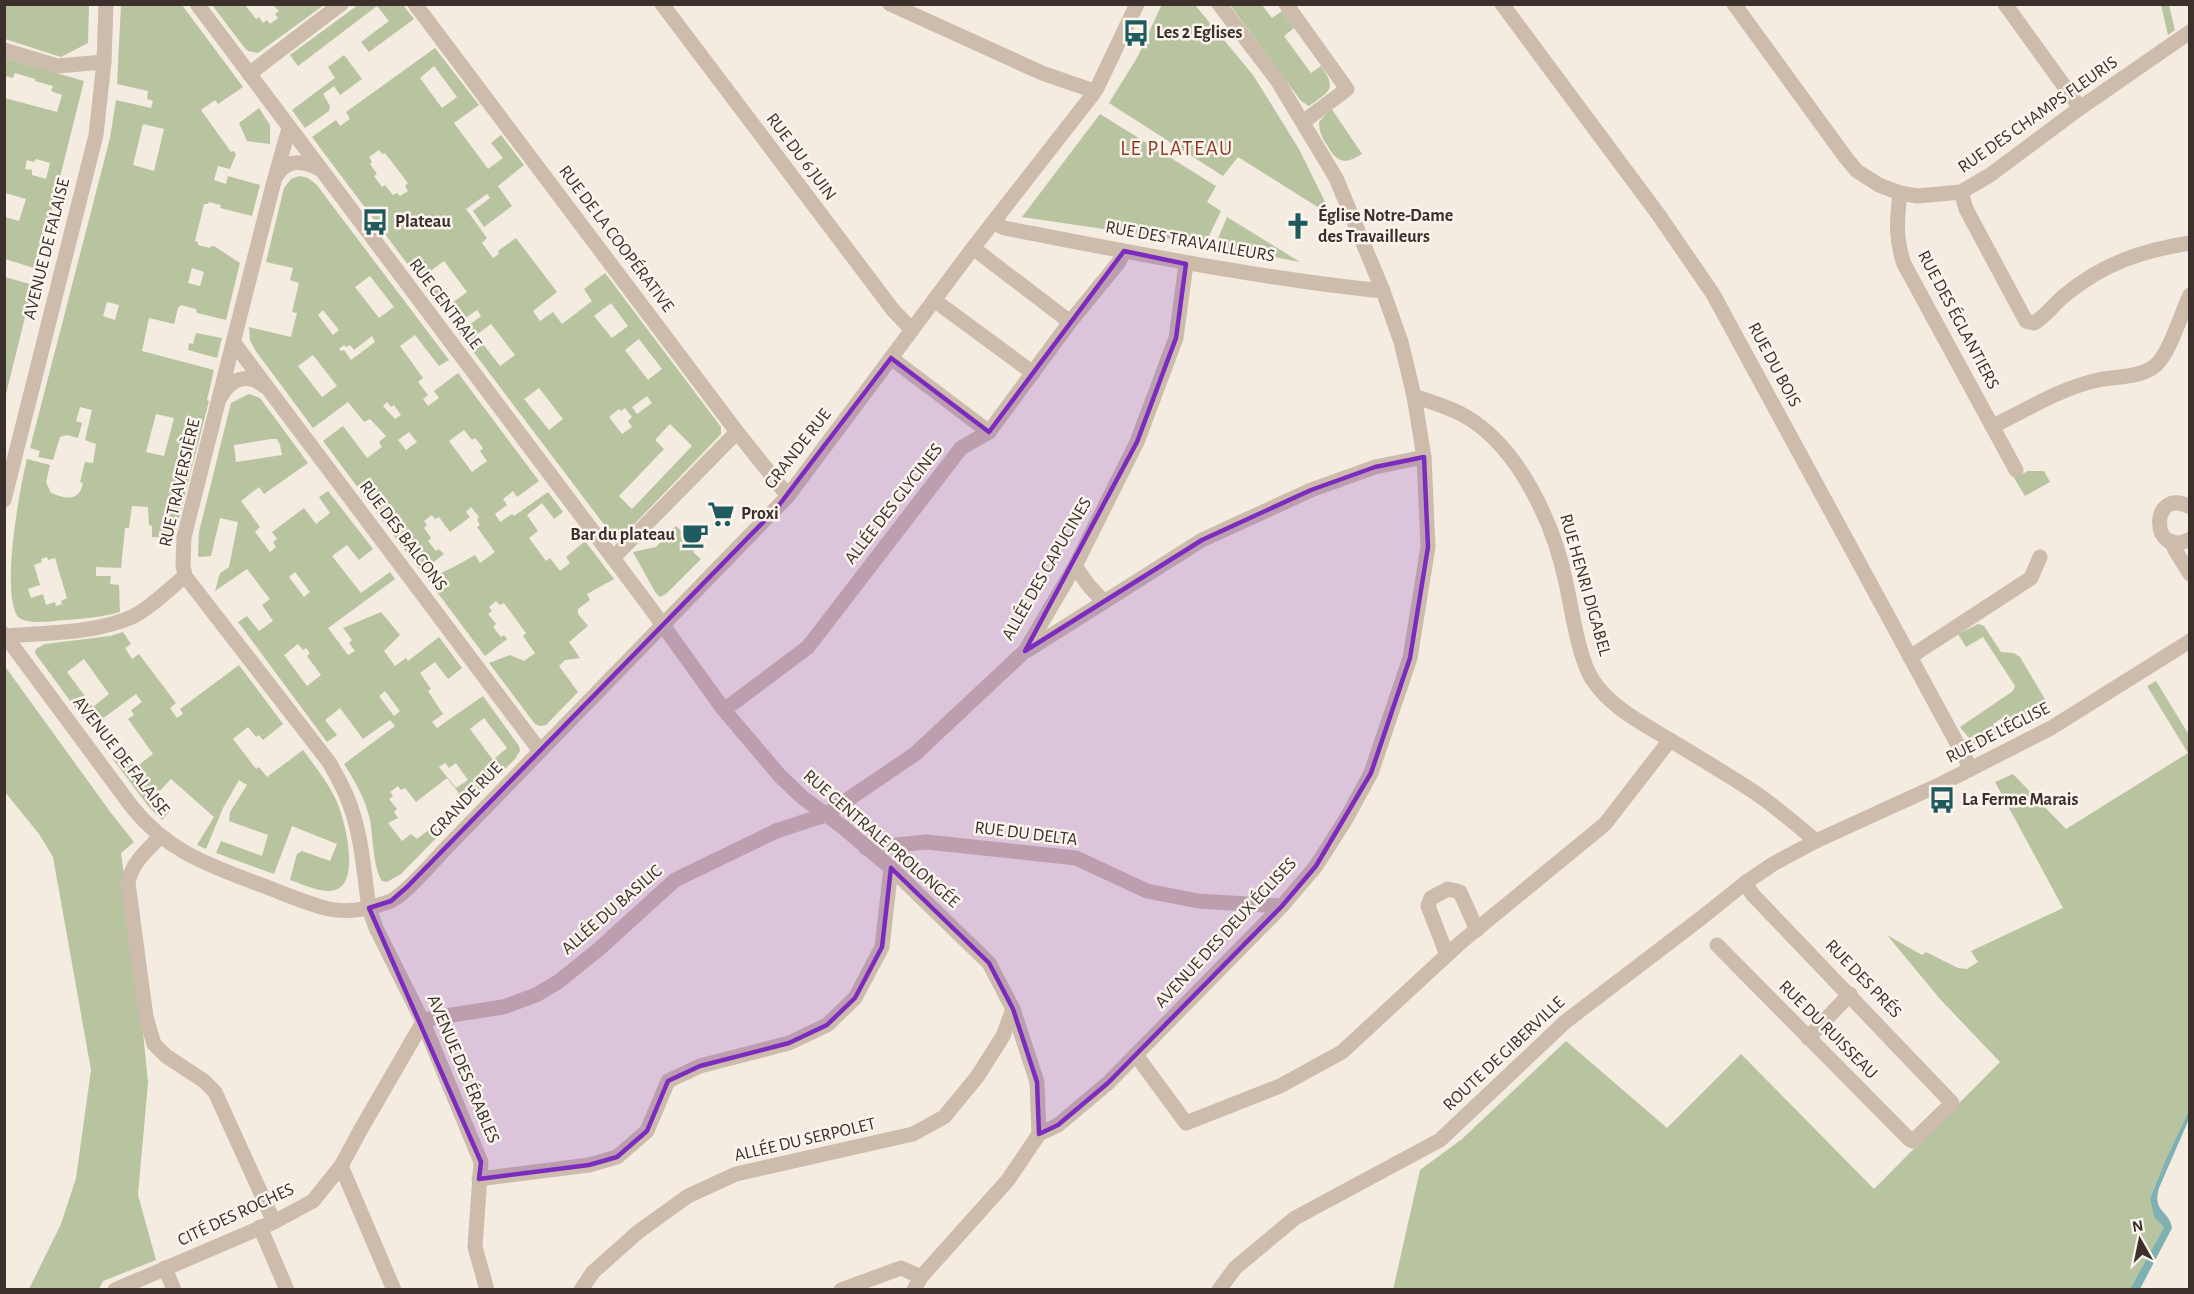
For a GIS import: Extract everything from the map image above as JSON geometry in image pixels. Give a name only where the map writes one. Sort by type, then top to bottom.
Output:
[{"type":"street","name":"AVENUE DE FALAISE","points":[[4,500],[96,135],[104,62],[106,4]]},
{"type":"street","name":"RUE CENTRALE","points":[[197,4],[664,626]]},
{"type":"street","points":[[249,74],[341,4]]},
{"type":"street","name":"RUE DE LA COOPÉRATIVE","points":[[415,4],[737,432],[788,496]]},
{"type":"street","name":"RUE DU 6 JUIN","points":[[662,4],[892,310],[912,330]]},
{"type":"street","points":[[890,4],[1042,73],[1094,91]]},
{"type":"street","name":"GRANDE RUE","points":[[369,908],[391,901],[407,887],[664,626],[788,496],[973,248],[1094,91],[1137,4]]},
{"type":"street","name":"AVENUE DES DEUX ÉGLISES","points":[[918,1283],[1008,1180],[1039,1134],[1058,1125],[1108,1083],[1282,906],[1316,866],[1346,819],[1371,772],[1410,658],[1428,547],[1424,457],[1414,396],[1401,342],[1383,291],[1336,178],[1277,80],[1219,4]]},
{"type":"street","points":[[1286,4],[1347,89],[1303,122]]},
{"type":"street","name":"RUE DU BOIS","points":[[1502,4],[1658,214],[1713,294],[1971,769]]},
{"type":"street","name":"RUE DES CHAMPS FLEURIS","points":[[1734,4],[1857,171],[1879,185],[1900,193],[1917,196],[1961,192],[1990,175],[2080,108],[2190,32]]},
{"type":"street","points":[[2005,4],[2080,108]]},
{"type":"street","points":[[4,50],[57,66],[104,62]]},
{"type":"street","name":"RUE TRAVERSIÈRE","points":[[185,576],[184,537],[289,128]]},
{"type":"street","points":[[275,178],[281,168],[291,162],[309,163],[320,170]]},
{"type":"street","points":[[1961,192],[1966,209],[2026,321],[2034,323],[2104,267],[2134,255],[2190,243]]},
{"type":"street","name":"RUE DES ÉGLANTIERS","points":[[1900,193],[1897,230],[1898,246],[1904,264],[2016,470]]},
{"type":"street","name":"RUE DES TRAVAILLEURS","points":[[993,222],[1004,228],[1186,264],[1340,287],[1383,291]]},
{"type":"street","points":[[973,248],[1070,322]]},
{"type":"street","name":"ALLÉE DES GLYCINES","points":[[724,711],[808,647],[962,448],[989,432],[1070,322],[1119,262],[1124,251]]},
{"type":"street","name":"ALLÉE DES CAPUCINES","points":[[825,815],[915,754],[1025,651],[1075,566],[1137,442],[1176,338],[1186,264]]},
{"type":"street","points":[[1993,426],[2071,388],[2097,380],[2140,373],[2154,366],[2163,357],[2190,295]]},
{"type":"street","points":[[934,300],[1033,373]]},
{"type":"street","name":"RUE DES BALCONS","points":[[234,343],[540,752]]},
{"type":"street","points":[[891,358],[989,432]]},
{"type":"street","points":[[219,400],[231,383],[243,379],[254,379],[268,389]]},
{"type":"street","name":"RUE HENRI DIGABEL","points":[[1414,396],[1440,404],[1481,427],[1526,478],[1542,507],[1552,532],[1564,569],[1577,635],[1592,679],[1622,711],[1750,789],[1816,841]]},
{"type":"street","points":[[613,558],[737,432]]},
{"type":"street","points":[[1025,651],[1202,540],[1311,490],[1375,467],[1424,457]]},
{"type":"street","points":[[2190,507],[2180,503],[2168,506],[2158,522],[2162,533],[2171,541],[2190,574]]},
{"type":"street","points":[[2171,541],[2190,539]]},
{"type":"street","points":[[1910,657],[2031,578],[2040,557]]},
{"type":"street","points":[[1075,566],[1104,602]]},
{"type":"street","points":[[5,635],[115,623],[135,615],[185,576],[329,762],[350,804],[357,828],[369,908]]},
{"type":"street","name":"RUE CENTRALE PROLONGÉE","points":[[664,626],[724,711],[780,776],[891,868],[989,963],[1013,1009],[1037,1082],[1039,1134]]},
{"type":"street","name":"AVENUE DE FALAISE","points":[[5,635],[132,807],[160,837],[193,857],[303,902],[330,909],[369,908]]},
{"type":"street","name":"RUE DE L'ÉGLISE","points":[[1816,841],[1971,769],[2051,728],[2190,641]]},
{"type":"street","points":[[1136,1055],[1186,1123],[1280,1086],[1342,1052],[1447,955],[1605,824],[1670,740]]},
{"type":"street","name":"ALLÉE DU BASILIC","points":[[423,1022],[433,1018],[503,1007],[536,995],[558,982],[599,950],[675,880],[776,831],[825,815]]},
{"type":"street","points":[[160,837],[137,862],[129,876],[128,883],[146,1017],[154,1044],[166,1056],[215,1092],[274,1222]]},
{"type":"street","name":"ROUTE DE GIBERVILLE","points":[[1219,1290],[1235,1269],[1295,1218],[1440,1140],[1565,1022],[1701,920],[1744,883],[1816,841]]},
{"type":"street","name":"RUE DU DELTA","points":[[866,848],[927,842],[1076,858],[1147,891],[1198,901],[1282,906]]},
{"type":"street","points":[[479,1179],[590,1165],[617,1156],[647,1131],[668,1081],[700,1066],[789,1043],[827,1025],[855,998],[882,947],[891,868]]},
{"type":"street","name":"RUE DES PRÉS","points":[[1744,883],[1952,1103],[1913,1141]]},
{"type":"street","points":[[1447,955],[1428,906],[1431,898],[1448,889],[1460,892],[1477,930]]},
{"type":"street","name":"AVENUE DES ÉRABLES","points":[[369,908],[376,928],[423,1022],[481,1162],[475,1247],[487,1290]]},
{"type":"street","name":"RUE DU RUISSEAU","points":[[1717,945],[1913,1141]]},
{"type":"street","points":[[1808,1038],[1850,994]]},
{"type":"street","name":"ALLÉE DU SERPOLET","points":[[581,1290],[593,1272],[638,1232],[688,1196],[736,1174],[913,1134],[944,1117],[977,1077],[1004,1036],[1013,1009]]},
{"type":"street","name":"CITÉ DES ROCHES","points":[[114,1290],[274,1222],[313,1200],[341,1166],[423,1022]]},
{"type":"street","points":[[341,1166],[394,1290]]},
{"type":"street","points":[[260,1227],[287,1290]]},
{"type":"street","points":[[841,1290],[902,1268],[918,1283]]},
{"type":"street","points":[[165,1269],[174,1290]]},
{"type":"highlighted area","points":[[1124,251],[1186,264],[1176,338],[1137,442],[1025,651],[1202,540],[1311,490],[1375,467],[1424,457],[1428,547],[1410,658],[1371,773],[1316,866],[1282,906],[1108,1083],[1058,1125],[1039,1134],[1037,1082],[1013,1009],[989,963],[891,868],[882,947],[855,998],[827,1025],[789,1043],[700,1066],[668,1081],[647,1131],[617,1157],[589,1165],[479,1179],[481,1162],[369,908],[391,901],[407,887],[776,509],[891,358],[989,432]]},
{"type":"green space","points":[[5,4],[89,5],[88,43],[61,57],[5,39]]},
{"type":"green space","points":[[1162,4],[1195,5],[1253,75],[1299,149],[1332,216],[1238,157],[1223,176],[1109,103],[1138,56]]},
{"type":"green space","points":[[121,5],[182,5],[243,87],[218,104],[215,100],[201,110],[231,152],[234,151],[236,154],[230,169],[218,166],[214,180],[226,184],[228,176],[260,185],[252,216],[220,208],[221,205],[209,202],[204,204],[195,241],[198,245],[210,248],[214,246],[240,263],[226,320],[197,313],[196,309],[181,305],[174,324],[149,318],[142,351],[214,370],[207,400],[209,401],[174,538],[152,537],[148,507],[132,506],[129,528],[125,528],[121,568],[96,567],[96,576],[111,576],[110,584],[119,585],[120,612],[42,622],[24,620],[19,618],[14,607],[11,567],[27,459],[50,465],[46,482],[51,493],[62,497],[75,496],[78,493],[83,483],[80,482],[85,462],[93,463],[96,444],[85,440],[92,410],[80,407],[76,421],[82,423],[78,438],[67,435],[60,437],[53,460],[38,457],[40,451],[30,448],[110,138],[116,100],[151,108],[153,101],[147,99],[148,91],[117,84]],"holes":[[[143,124],[164,129],[154,171],[133,165]],[[192,268],[204,272],[200,286],[188,283]],[[107,302],[119,305],[115,320],[103,316]],[[156,414],[174,418],[164,456],[146,452]],[[47,557],[48,560],[55,558],[67,598],[61,601],[62,604],[56,606],[55,602],[46,605],[43,594],[31,598],[28,589],[40,585],[34,565],[42,562],[41,559]]]},
{"type":"green space","points":[[212,5],[245,5],[256,19],[259,17],[263,23],[267,20],[270,24],[278,18],[275,14],[279,11],[273,5],[324,5],[258,53],[248,51],[244,47]]},
{"type":"green space","points":[[358,5],[403,5],[414,19],[369,52],[361,42],[389,21],[377,6],[298,66],[290,55]]},
{"type":"green space","points":[[1230,5],[1262,5],[1272,18],[1282,11],[1294,28],[1284,36],[1311,73],[1321,66],[1330,85],[1326,93],[1309,106],[1301,101]]},
{"type":"green space","points":[[2161,5],[2169,5],[2175,30],[2168,35]]},
{"type":"green space","points":[[435,48],[479,105],[454,123],[488,169],[503,158],[491,143],[501,135],[524,165],[498,186],[512,206],[484,227],[473,211],[490,198],[487,194],[466,209],[487,238],[482,243],[493,258],[499,254],[498,251],[516,238],[557,292],[533,311],[540,321],[553,312],[562,324],[592,301],[584,289],[605,273],[721,427],[721,434],[623,536],[615,539],[459,333],[481,316],[477,310],[454,326],[312,137],[336,120],[340,126],[350,119],[346,112]],"holes":[[[434,66],[457,97],[442,108],[420,78]],[[379,150],[382,154],[385,153],[408,183],[405,186],[408,191],[400,196],[397,193],[393,195],[385,185],[382,187],[374,176],[377,174],[370,164],[372,162],[369,157]],[[444,261],[467,292],[452,303],[429,272]],[[611,303],[628,326],[612,338],[594,316]],[[491,324],[515,355],[500,366],[476,335]],[[639,339],[662,369],[648,380],[625,350]],[[539,388],[563,419],[549,430],[524,399]],[[647,396],[652,403],[637,414],[632,407]],[[625,408],[632,417],[628,421],[632,427],[622,434],[609,417],[619,409],[621,411]],[[670,424],[692,446],[632,509],[619,496],[664,449],[655,440]]]},
{"type":"green space","points":[[344,55],[362,79],[340,95],[334,86],[323,94],[330,106],[329,111],[305,128],[292,110],[335,78],[328,67]]},
{"type":"green space","points":[[4,58],[84,81],[37,269],[5,259],[5,217],[19,221],[26,199],[5,193],[5,98],[57,112],[62,95],[51,91],[53,86],[35,81],[35,79],[15,73],[13,78],[5,76]],"holes":[[[36,159],[50,163],[46,179],[32,175],[32,170],[25,169],[27,160],[34,162]]]},
{"type":"green space","points":[[259,108],[270,125],[270,144],[247,141],[239,123]]},
{"type":"green space","points":[[1331,108],[1362,154],[1356,158],[1346,161],[1338,159],[1322,137],[1319,122]]},
{"type":"green space","points":[[1100,114],[1216,186],[1207,202],[1221,211],[1205,244],[1022,217]]},
{"type":"green space","points":[[299,176],[308,178],[316,184],[449,360],[439,366],[415,335],[400,346],[423,378],[418,382],[428,395],[423,399],[428,406],[439,398],[434,391],[458,373],[539,481],[517,497],[513,491],[503,499],[507,505],[495,514],[500,522],[512,514],[514,516],[548,492],[563,512],[554,519],[542,503],[527,515],[538,531],[529,538],[546,561],[550,558],[560,571],[570,563],[566,557],[585,541],[614,579],[587,594],[590,600],[578,609],[578,614],[588,626],[569,642],[580,658],[565,660],[559,666],[578,692],[546,725],[535,724],[489,663],[510,655],[524,661],[535,653],[523,636],[526,633],[504,603],[500,605],[496,601],[489,607],[492,611],[488,614],[496,624],[493,627],[501,637],[504,635],[507,639],[485,656],[428,580],[475,555],[480,563],[495,552],[477,527],[480,525],[477,520],[479,517],[471,507],[466,512],[470,517],[450,532],[439,517],[435,519],[432,515],[424,521],[427,525],[424,528],[431,538],[428,541],[436,551],[439,549],[444,554],[421,572],[323,441],[343,426],[367,458],[382,447],[379,442],[386,436],[370,419],[364,422],[348,402],[313,428],[250,340],[249,327],[291,337],[297,313],[292,312],[299,283],[290,280],[293,268],[266,262],[284,188],[291,179]],"holes":[[[370,276],[394,307],[379,318],[355,287]],[[323,310],[339,330],[333,335],[318,315]],[[372,336],[375,342],[351,360],[344,350],[339,349],[344,345],[346,347],[350,345],[354,350]],[[313,355],[337,386],[322,397],[298,366]],[[387,402],[391,407],[394,405],[401,415],[395,419],[383,406]],[[464,430],[483,448],[480,451],[487,461],[472,472],[449,441]],[[409,432],[417,442],[406,450],[398,440]]]},
{"type":"green space","points":[[1227,217],[1300,262],[1215,246]]},
{"type":"green space","points":[[4,277],[33,285],[5,398]]},
{"type":"green space","points":[[196,333],[222,338],[217,358],[188,350],[189,343],[193,344]]},
{"type":"green space","points":[[249,394],[260,398],[308,463],[264,494],[259,487],[241,501],[260,527],[255,532],[270,552],[276,547],[273,542],[277,539],[272,532],[304,508],[316,524],[330,513],[319,497],[328,491],[373,549],[359,560],[347,545],[332,556],[361,593],[390,572],[395,579],[328,628],[348,655],[355,651],[349,643],[352,640],[343,628],[381,612],[400,635],[384,651],[395,666],[406,658],[408,661],[439,637],[462,668],[448,679],[435,662],[420,673],[431,689],[428,691],[443,714],[432,722],[437,728],[483,696],[519,746],[520,751],[515,759],[469,806],[447,778],[416,802],[405,788],[401,790],[398,786],[390,792],[393,796],[389,799],[397,809],[394,812],[398,818],[388,823],[402,841],[411,834],[417,839],[439,822],[444,830],[401,874],[387,882],[382,881],[377,868],[370,820],[365,804],[344,764],[395,726],[390,720],[363,739],[340,708],[325,720],[337,735],[327,742],[238,622],[247,616],[259,631],[273,621],[262,605],[270,599],[247,569],[215,591],[220,573],[229,567],[238,522],[220,518],[211,556],[199,557],[198,555],[199,532],[231,403]],"holes":[[[277,439],[282,455],[236,462],[234,445]],[[295,572],[310,592],[304,597],[289,577]],[[298,644],[310,653],[307,656],[321,675],[307,686],[284,655]],[[385,691],[400,711],[394,716],[379,696]],[[484,718],[507,748],[493,760],[470,729]],[[445,763],[449,768],[456,763],[468,780],[456,788],[439,767]]]},
{"type":"green space","points":[[2028,471],[2044,471],[2050,482],[2025,496],[2014,478]]},
{"type":"green space","points":[[676,526],[698,547],[693,552],[701,559],[666,594],[660,597],[633,552],[656,547]]},
{"type":"green space","points":[[1978,624],[1984,626],[2001,652],[2014,653],[2020,657],[2046,701],[2010,724],[2005,716],[1993,724],[1997,731],[1992,740],[1983,747],[1973,743],[1960,727],[2013,691],[2015,686],[1983,637],[1966,647],[1958,634]]},
{"type":"green space","points":[[123,632],[131,644],[125,648],[132,659],[139,654],[176,703],[170,708],[177,718],[183,714],[180,709],[239,665],[283,724],[263,740],[259,735],[256,737],[248,727],[233,739],[256,769],[259,767],[267,777],[303,750],[331,790],[342,817],[349,861],[348,874],[343,884],[335,890],[324,891],[290,880],[297,854],[302,851],[330,861],[337,844],[292,826],[274,874],[216,853],[221,841],[262,856],[268,835],[229,821],[230,812],[247,785],[239,780],[223,808],[206,849],[197,845],[214,817],[171,779],[156,795],[172,809],[162,820],[149,807],[112,758],[123,750],[136,767],[153,754],[128,719],[134,715],[131,710],[142,702],[136,694],[90,728],[35,653],[36,649],[45,644],[110,636]],"holes":[[[84,659],[109,694],[93,707],[67,672]]]},
{"type":"green space","points":[[4,665],[134,842],[121,853],[136,963],[148,1082],[138,1195],[156,1260],[103,1281],[99,1289],[29,1289],[61,1224],[76,1178],[91,1070],[53,857],[39,834],[5,792]]},
{"type":"green space","points":[[2156,681],[2189,735],[2190,1111],[2150,1198],[2154,1216],[2164,1227],[2130,1289],[1393,1290],[1420,1170],[1462,1139],[1566,1041],[1667,1128],[1741,1054],[1874,1189],[2000,1062],[1940,999],[1887,935],[1922,955],[1926,952],[1958,968],[1967,969],[1978,962],[1971,951],[2063,908],[1995,782],[2013,774],[2066,829],[2188,753],[2147,686]]},
{"type":"water","points":[[2189,1111],[2189,1119],[2157,1196],[2159,1207],[2168,1217],[2172,1228],[2140,1289],[2130,1289],[2164,1227],[2154,1217],[2150,1198]]},
{"type":"place","name":"Les 2 Eglises","points":[[1136,33]]},
{"type":"place","name":"Plateau","points":[[375,222]]},
{"type":"place","name":"Église Notre-Dame des Travailleurs","points":[[1298,226]]},
{"type":"place","name":"Proxi","points":[[721,514]]},
{"type":"place","name":"Bar du plateau","points":[[695,535]]},
{"type":"place","name":"La Ferme Marais","points":[[1942,800]]},
{"type":"district","name":"LE PLATEAU","points":[[1177,148]]}]
